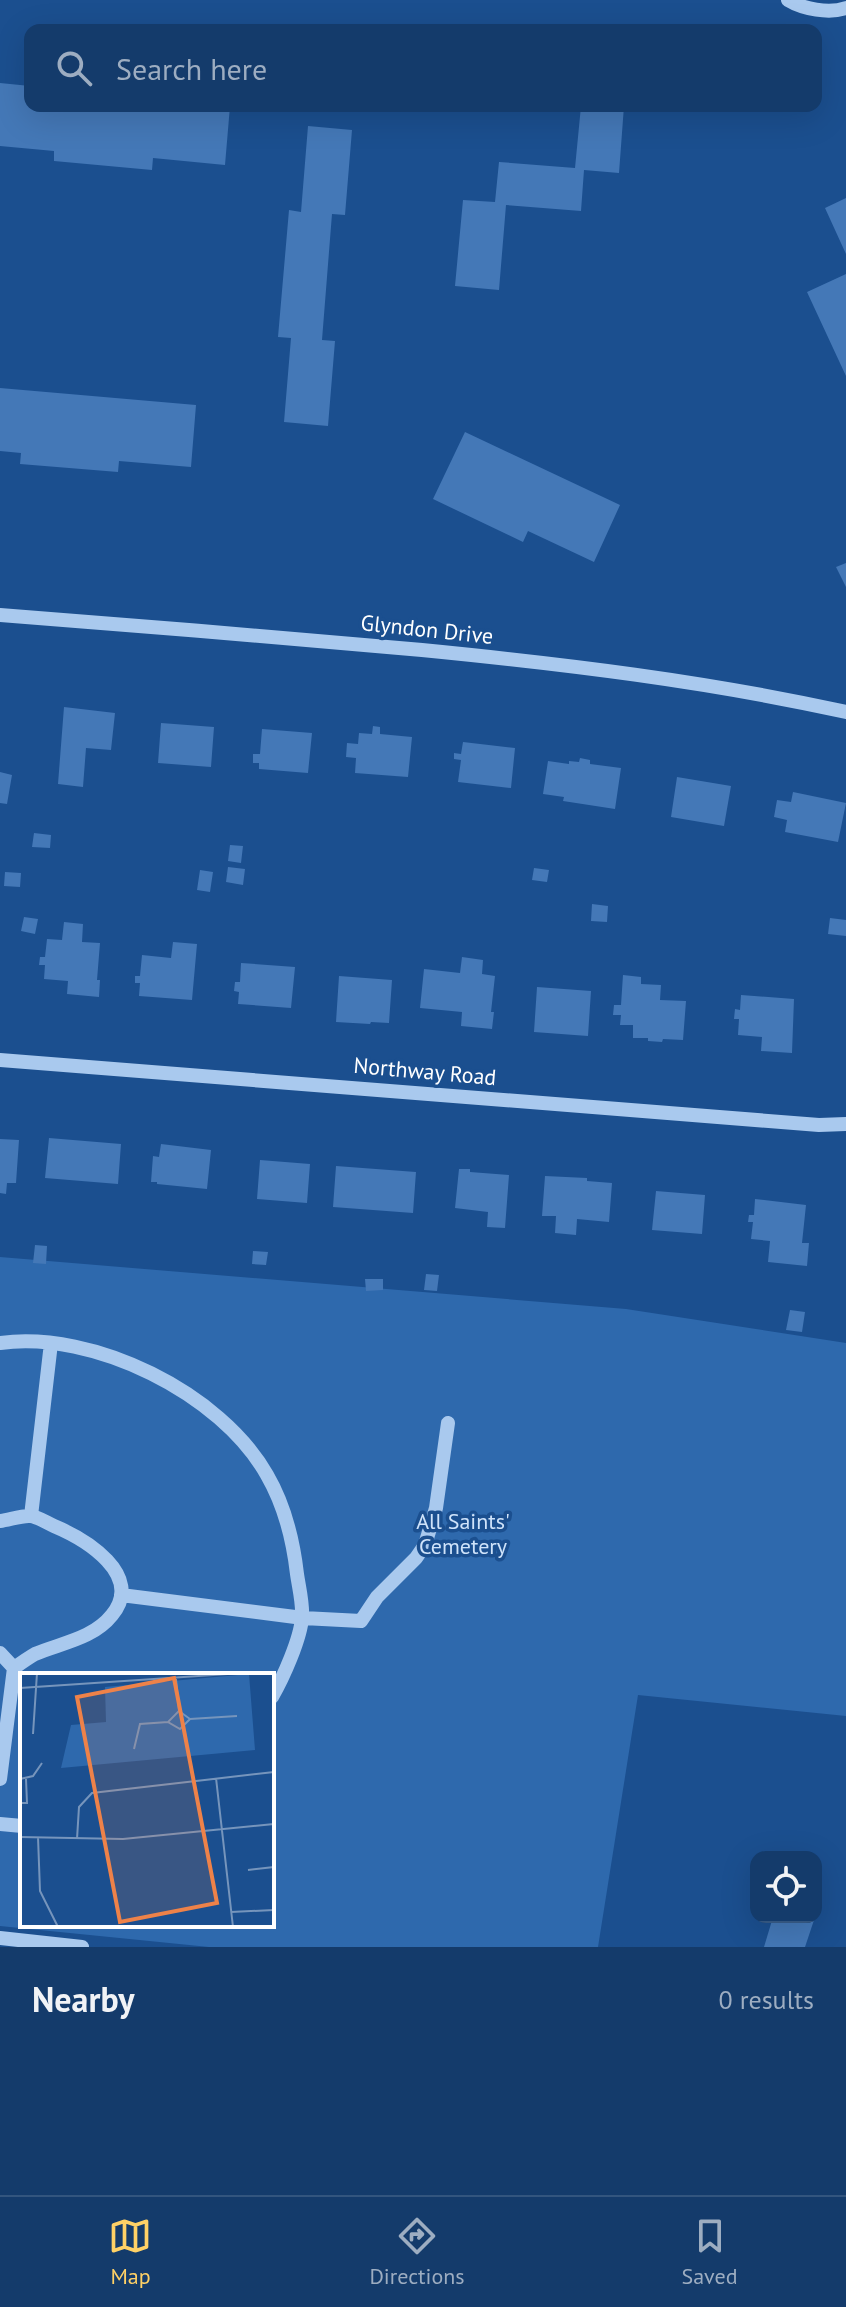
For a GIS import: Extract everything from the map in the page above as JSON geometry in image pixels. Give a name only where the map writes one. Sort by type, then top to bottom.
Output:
[{"type":"street","points":[[788,0],[818,9],[846,8]]},
{"type":"street","name":"Glyndon Drive","points":[[0,615],[288,637],[544,662],[689,683],[846,712]]},
{"type":"street","name":"Northway Road","points":[[0,1060],[803,1124],[846,1124]]},
{"type":"street","points":[[0,1343],[51,1343],[90,1351],[125,1360],[168,1381],[201,1404],[237,1436],[266,1473],[282,1507],[292,1539],[303,1618],[285,1674],[274,1693]]},
{"type":"street","points":[[31,1516],[51,1343]]},
{"type":"street","points":[[121,1595],[303,1618],[361,1621],[390,1582],[425,1545],[436,1508],[448,1423]]},
{"type":"street","points":[[0,1521],[31,1516],[73,1534],[95,1549],[112,1566],[120,1581],[121,1595],[114,1613],[104,1622],[83,1636],[35,1655],[14,1668]]},
{"type":"street","points":[[0,1653],[14,1668]]},
{"type":"street","points":[[0,1779],[14,1668]]},
{"type":"street","points":[[0,1824],[20,1826]]},
{"type":"street","points":[[0,1938],[82,1947]]},
{"type":"green space","name":"All Saints' Cemetery","points":[[0,1257],[626,1309],[846,1343],[846,1716],[638,1695],[598,1947],[209,1947],[0,1926]]},
{"type":"building","points":[[0,83],[24,85],[24,112],[229,112],[225,165],[153,158],[152,170],[54,161],[54,151],[0,146]]},
{"type":"building","points":[[580,112],[624,112],[619,173],[584,170],[581,211],[506,205],[499,290],[455,286],[463,200],[495,202],[499,162],[575,168]]},
{"type":"building","points":[[308,126],[352,130],[345,215],[332,214],[322,340],[335,341],[328,426],[284,422],[291,338],[278,337],[289,210],[301,212]]},
{"type":"building","points":[[846,198],[846,254],[825,208]]},
{"type":"building","points":[[846,274],[846,376],[807,292]]},
{"type":"building","points":[[0,388],[196,405],[191,467],[119,461],[118,472],[20,464],[21,453],[0,451]]},
{"type":"building","points":[[465,432],[620,505],[594,562],[528,531],[523,542],[433,499]]},
{"type":"building","points":[[846,563],[846,587],[836,567]]},
{"type":"building","points":[[64,707],[115,713],[111,750],[86,748],[83,787],[58,784]]},
{"type":"building","points":[[161,723],[214,727],[211,767],[158,763]]},
{"type":"building","points":[[373,726],[380,727],[380,734],[412,737],[408,777],[355,773],[356,758],[346,757],[347,743],[358,744],[359,733],[372,734]]},
{"type":"building","points":[[262,729],[312,733],[308,773],[259,769],[259,763],[253,763],[253,754],[260,754]]},
{"type":"building","points":[[463,742],[515,748],[511,788],[458,782],[461,760],[454,759],[454,753],[461,754]]},
{"type":"building","points":[[580,758],[590,760],[590,764],[621,768],[615,809],[563,801],[564,797],[543,794],[548,761],[569,764],[569,761],[579,762]]},
{"type":"building","points":[[0,772],[12,775],[7,804],[0,803]]},
{"type":"building","points":[[677,777],[731,786],[724,826],[671,817]]},
{"type":"building","points":[[793,792],[846,803],[838,842],[785,832],[787,820],[774,817],[777,800],[791,802]]},
{"type":"building","points":[[34,833],[51,835],[50,848],[32,847]]},
{"type":"building","points":[[230,845],[243,846],[241,863],[228,861]]},
{"type":"building","points":[[228,867],[245,869],[243,885],[226,882]]},
{"type":"building","points":[[534,868],[549,870],[547,882],[532,880]]},
{"type":"building","points":[[200,870],[213,872],[210,892],[197,890]]},
{"type":"building","points":[[5,872],[21,873],[20,887],[4,886]]},
{"type":"building","points":[[592,904],[608,906],[607,922],[591,921]]},
{"type":"building","points":[[24,917],[38,919],[35,934],[21,931]]},
{"type":"building","points":[[830,918],[846,920],[846,936],[828,934]]},
{"type":"building","points":[[64,922],[83,924],[82,942],[100,943],[99,997],[67,994],[68,981],[44,979],[45,965],[39,965],[40,957],[45,957],[47,939],[62,940]]},
{"type":"building","points":[[173,942],[197,944],[192,1000],[139,996],[140,983],[135,983],[135,976],[140,976],[142,955],[171,958]]},
{"type":"building","points":[[462,957],[483,960],[482,974],[495,976],[492,1029],[461,1026],[462,1012],[420,1008],[424,969],[460,973]]},
{"type":"building","points":[[241,963],[295,967],[291,1008],[238,1004],[239,992],[234,991],[235,982],[240,982]]},
{"type":"building","points":[[623,975],[641,977],[641,984],[661,985],[660,1000],[686,1001],[683,1040],[663,1039],[662,1042],[633,1038],[633,1025],[620,1025],[621,1015],[613,1015],[614,1005],[621,1005]]},
{"type":"building","points":[[339,976],[392,980],[389,1023],[336,1022]]},
{"type":"building","points":[[537,987],[591,991],[588,1036],[534,1032]]},
{"type":"building","points":[[741,995],[794,999],[792,1053],[761,1051],[762,1037],[738,1035],[739,1019],[734,1019],[735,1009],[740,1010]]},
{"type":"building","points":[[49,1138],[121,1144],[118,1184],[45,1178]]},
{"type":"building","points":[[0,1139],[19,1140],[16,1183],[7,1183],[6,1194],[0,1193]]},
{"type":"building","points":[[161,1144],[211,1150],[207,1189],[151,1182],[153,1156],[159,1157]]},
{"type":"building","points":[[260,1160],[310,1164],[307,1203],[257,1199]]},
{"type":"building","points":[[336,1166],[416,1172],[413,1213],[333,1207]]},
{"type":"building","points":[[459,1169],[509,1175],[505,1228],[487,1227],[488,1212],[455,1208]]},
{"type":"building","points":[[545,1176],[612,1183],[609,1222],[577,1219],[576,1235],[555,1233],[556,1216],[542,1216]]},
{"type":"building","points":[[656,1191],[705,1195],[702,1234],[652,1230]]},
{"type":"building","points":[[755,1199],[806,1205],[802,1243],[809,1243],[807,1266],[768,1262],[770,1241],[751,1239],[753,1222],[748,1222],[749,1215],[754,1215]]},
{"type":"building","points":[[35,1245],[47,1246],[46,1264],[33,1263]]},
{"type":"building","points":[[253,1251],[268,1252],[266,1265],[252,1264]]},
{"type":"building","points":[[426,1274],[439,1275],[437,1291],[424,1290]]},
{"type":"building","points":[[365,1279],[383,1279],[383,1290],[366,1291]]},
{"type":"building","points":[[790,1310],[805,1312],[802,1332],[786,1330]]},
{"type":"building","points":[[771,1923],[813,1923],[805,1947],[764,1947]]}]
